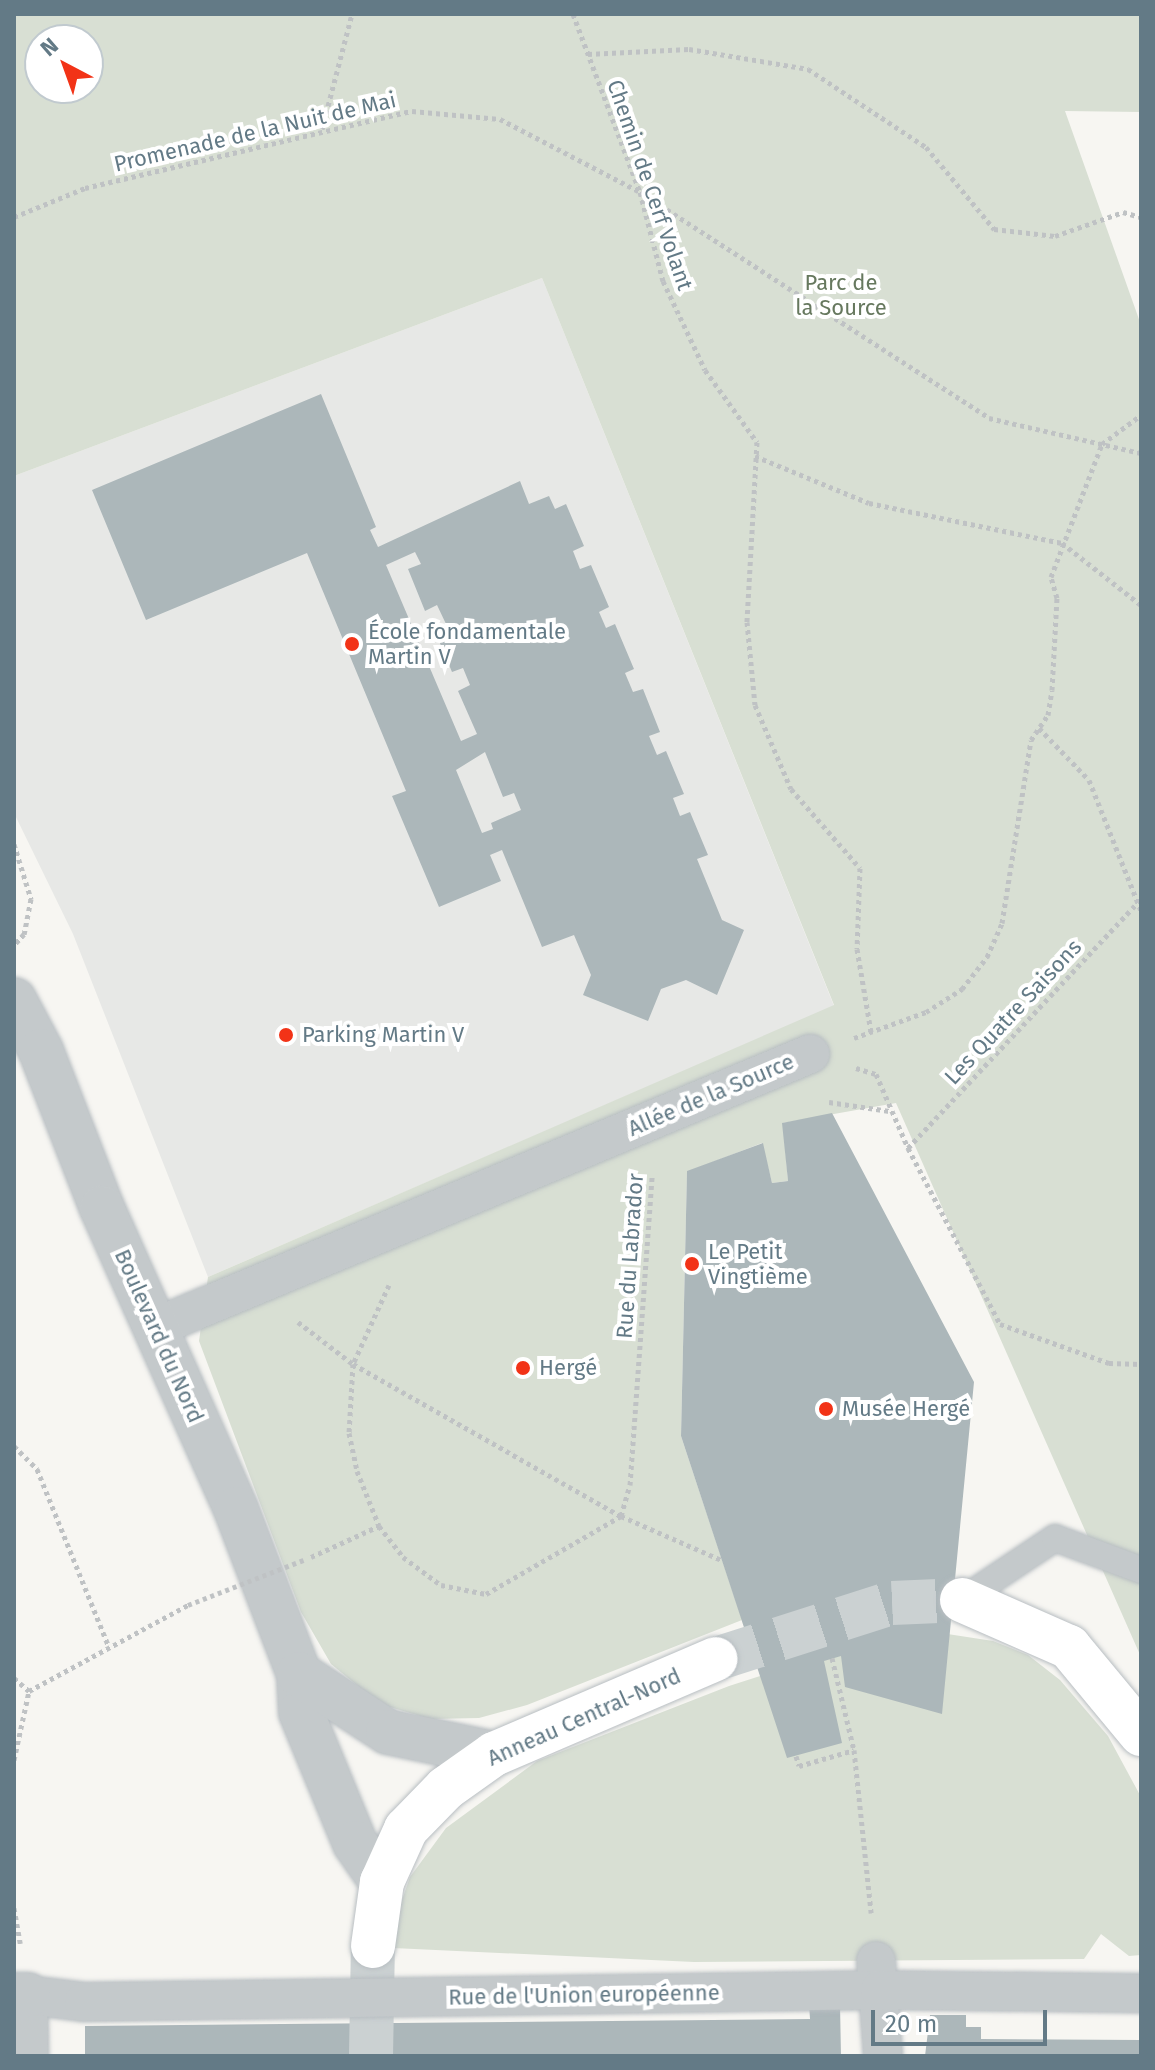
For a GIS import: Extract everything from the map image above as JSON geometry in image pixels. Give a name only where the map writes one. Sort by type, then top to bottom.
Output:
[{"type":"main road","points":[[962,1600],[1069,1647],[1141,1734]]},
{"type":"main road","name":"Anneau Central-Nord","points":[[373,1946],[382,1882],[406,1829],[446,1788],[494,1754],[716,1659]]},
{"type":"street","name":"Boulevard du Nord","points":[[14,1000],[41,1051],[236,1509],[299,1674],[301,1712],[355,1843],[382,1882]]},
{"type":"street","name":"Allée de la Source","points":[[156,1327],[810,1054]]},
{"type":"street","points":[[299,1674],[388,1732],[494,1754]]},
{"type":"street","points":[[879,1986],[883,2056]]},
{"type":"street","name":"Rue de l'Union européenne","points":[[21,1995],[84,2002],[879,1986],[1141,1993]]},
{"type":"street","points":[[21,1995],[29,2056]]},
{"type":"lane","points":[[962,1600],[1055,1538],[1141,1570]]},
{"type":"path","points":[[322,130],[352,14]]},
{"type":"path","name":"Chemin de Cerf Volant","points":[[573,14],[640,192],[663,281],[705,370],[757,442],[747,622],[755,705],[791,789],[860,868],[857,949],[871,1032]]},
{"type":"path","points":[[588,54],[689,49],[808,69],[926,147],[994,229],[1055,236],[1123,212],[1141,217]]},
{"type":"path","name":"Promenade de la Nuit de Mai","points":[[14,217],[85,188],[412,111],[500,119],[640,192],[989,418],[1141,453]]},
{"type":"path","points":[[810,1054],[926,1012],[950,997],[987,957],[1002,923],[1015,817],[1031,740],[1048,715],[1057,598],[1051,577],[1102,444],[1141,415]]},
{"type":"path","points":[[755,456],[869,503],[1062,543],[1141,605]]},
{"type":"path","points":[[1039,728],[1089,780],[1141,911]]},
{"type":"path","points":[[14,844],[31,899],[24,934],[14,945]]},
{"type":"path","name":"Les Quatre Saisons","points":[[908,1148],[1139,901]]},
{"type":"path","name":"Allée de la Source","points":[[810,1054],[876,1074],[889,1111],[1000,1324],[1109,1363],[1141,1364]]},
{"type":"path","points":[[820,1101],[889,1111]]},
{"type":"path","name":"Rue du Labrador","points":[[621,1516],[630,1485],[653,1163]]},
{"type":"path","points":[[253,1287],[353,1364],[621,1516],[721,1560]]},
{"type":"path","points":[[353,1364],[349,1433],[357,1471],[379,1526],[403,1557],[441,1585],[486,1594],[621,1516]]},
{"type":"path","points":[[14,1446],[37,1469],[109,1647]]},
{"type":"path","points":[[14,1760],[29,1691],[188,1605],[306,1559],[379,1526]]},
{"type":"path","points":[[832,1658],[854,1750],[879,1986]]},
{"type":"path","points":[[14,1678],[29,1691]]},
{"type":"path","points":[[796,1756],[799,1766],[854,1750]]},
{"type":"shaded area","name":"École fondamentale Martin V","points":[[542,278],[834,1006],[208,1277],[73,934],[14,813],[14,476]]},
{"type":"green space","name":"Parc de la Source","points":[[14,14],[1141,14],[1141,112],[1065,111],[1141,325],[1141,1657],[896,1103],[783,1123],[788,1181],[772,1183],[762,1143],[687,1172],[681,1436],[742,1620],[527,1705],[479,1718],[430,1719],[380,1704],[331,1664],[301,1612],[199,1341],[208,1277],[834,1005],[542,278],[14,476]]},
{"type":"green space","points":[[941,1633],[993,1641],[1028,1655],[1060,1680],[1108,1736],[1141,1797],[1141,1955],[1129,1956],[1101,1934],[1084,1959],[694,1962],[393,1948],[395,1920],[410,1877],[446,1828],[537,1761],[729,1686],[798,1664]]},
{"type":"building","points":[[321,394],[376,527],[370,530],[378,547],[520,481],[529,504],[549,496],[555,509],[566,504],[584,546],[573,551],[580,569],[591,565],[609,607],[599,612],[606,628],[615,624],[634,669],[625,673],[633,692],[643,689],[660,732],[649,736],[657,755],[666,751],[684,794],[673,798],[680,816],[690,812],[708,855],[697,859],[722,920],[744,930],[717,995],[686,980],[661,989],[648,1021],[583,995],[591,975],[574,935],[542,947],[502,850],[490,855],[501,881],[439,907],[392,796],[406,791],[307,553],[146,620],[92,490]],"holes":[[[415,552],[421,564],[408,569],[425,611],[437,605],[446,624],[434,629],[452,672],[463,668],[470,685],[458,691],[477,734],[461,741],[386,565]],[[485,752],[503,797],[514,793],[521,810],[491,823],[493,829],[482,833],[456,770]]]},
{"type":"building","name":"Musée Hergé","points":[[832,1113],[974,1382],[942,1714],[845,1687],[841,1656],[824,1661],[842,1743],[787,1758],[681,1436],[687,1171],[763,1143],[772,1183],[788,1181],[782,1123]]},
{"type":"building","points":[[809,2004],[840,2004],[841,2056],[85,2056],[85,2026],[810,2019]]},
{"type":"building","points":[[930,2015],[966,2015],[966,2027],[981,2027],[981,2039],[1141,2040],[1141,2056],[925,2056]]},
{"type":"tunnel","points":[[716,1659],[892,1603],[962,1600]]},
{"type":"tunnel","points":[[371,2056],[373,1946]]},
{"type":"place","name":"École fondamentale Martin V","points":[[352,644]]},
{"type":"place","name":"Parking Martin V","points":[[286,1035]]},
{"type":"place","name":"Le Petit Vingtième","points":[[692,1264]]},
{"type":"place","name":"Hergé","points":[[523,1368]]},
{"type":"place","name":"Musée Hergé","points":[[826,1409]]}]
